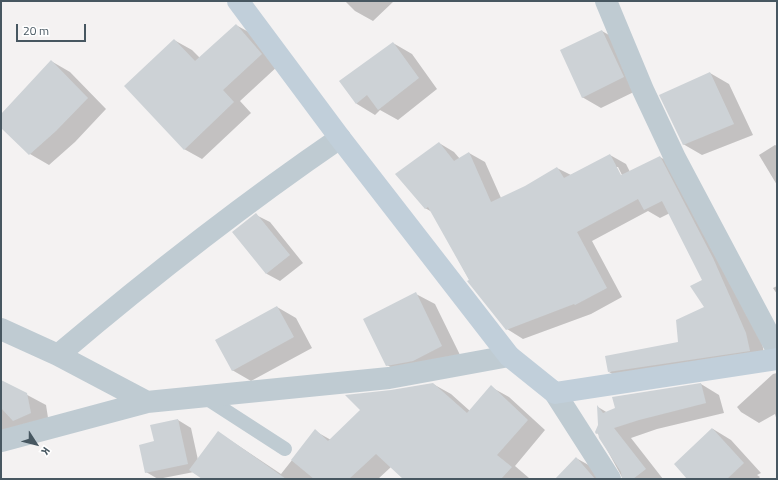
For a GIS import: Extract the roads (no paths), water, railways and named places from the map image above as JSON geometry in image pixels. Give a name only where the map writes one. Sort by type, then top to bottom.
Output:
[{"type":"street","points":[[238,1],[340,138],[509,356],[555,393],[610,479]]},
{"type":"street","points":[[606,1],[643,90],[674,158],[777,350]]},
{"type":"street","points":[[58,354],[270,186],[340,138]]},
{"type":"street","points":[[1,330],[58,354],[147,402]]},
{"type":"street","points":[[1,442],[147,402],[389,378],[509,356]]},
{"type":"street","points":[[555,393],[777,359]]},
{"type":"lane","points":[[203,396],[286,449]]}]
